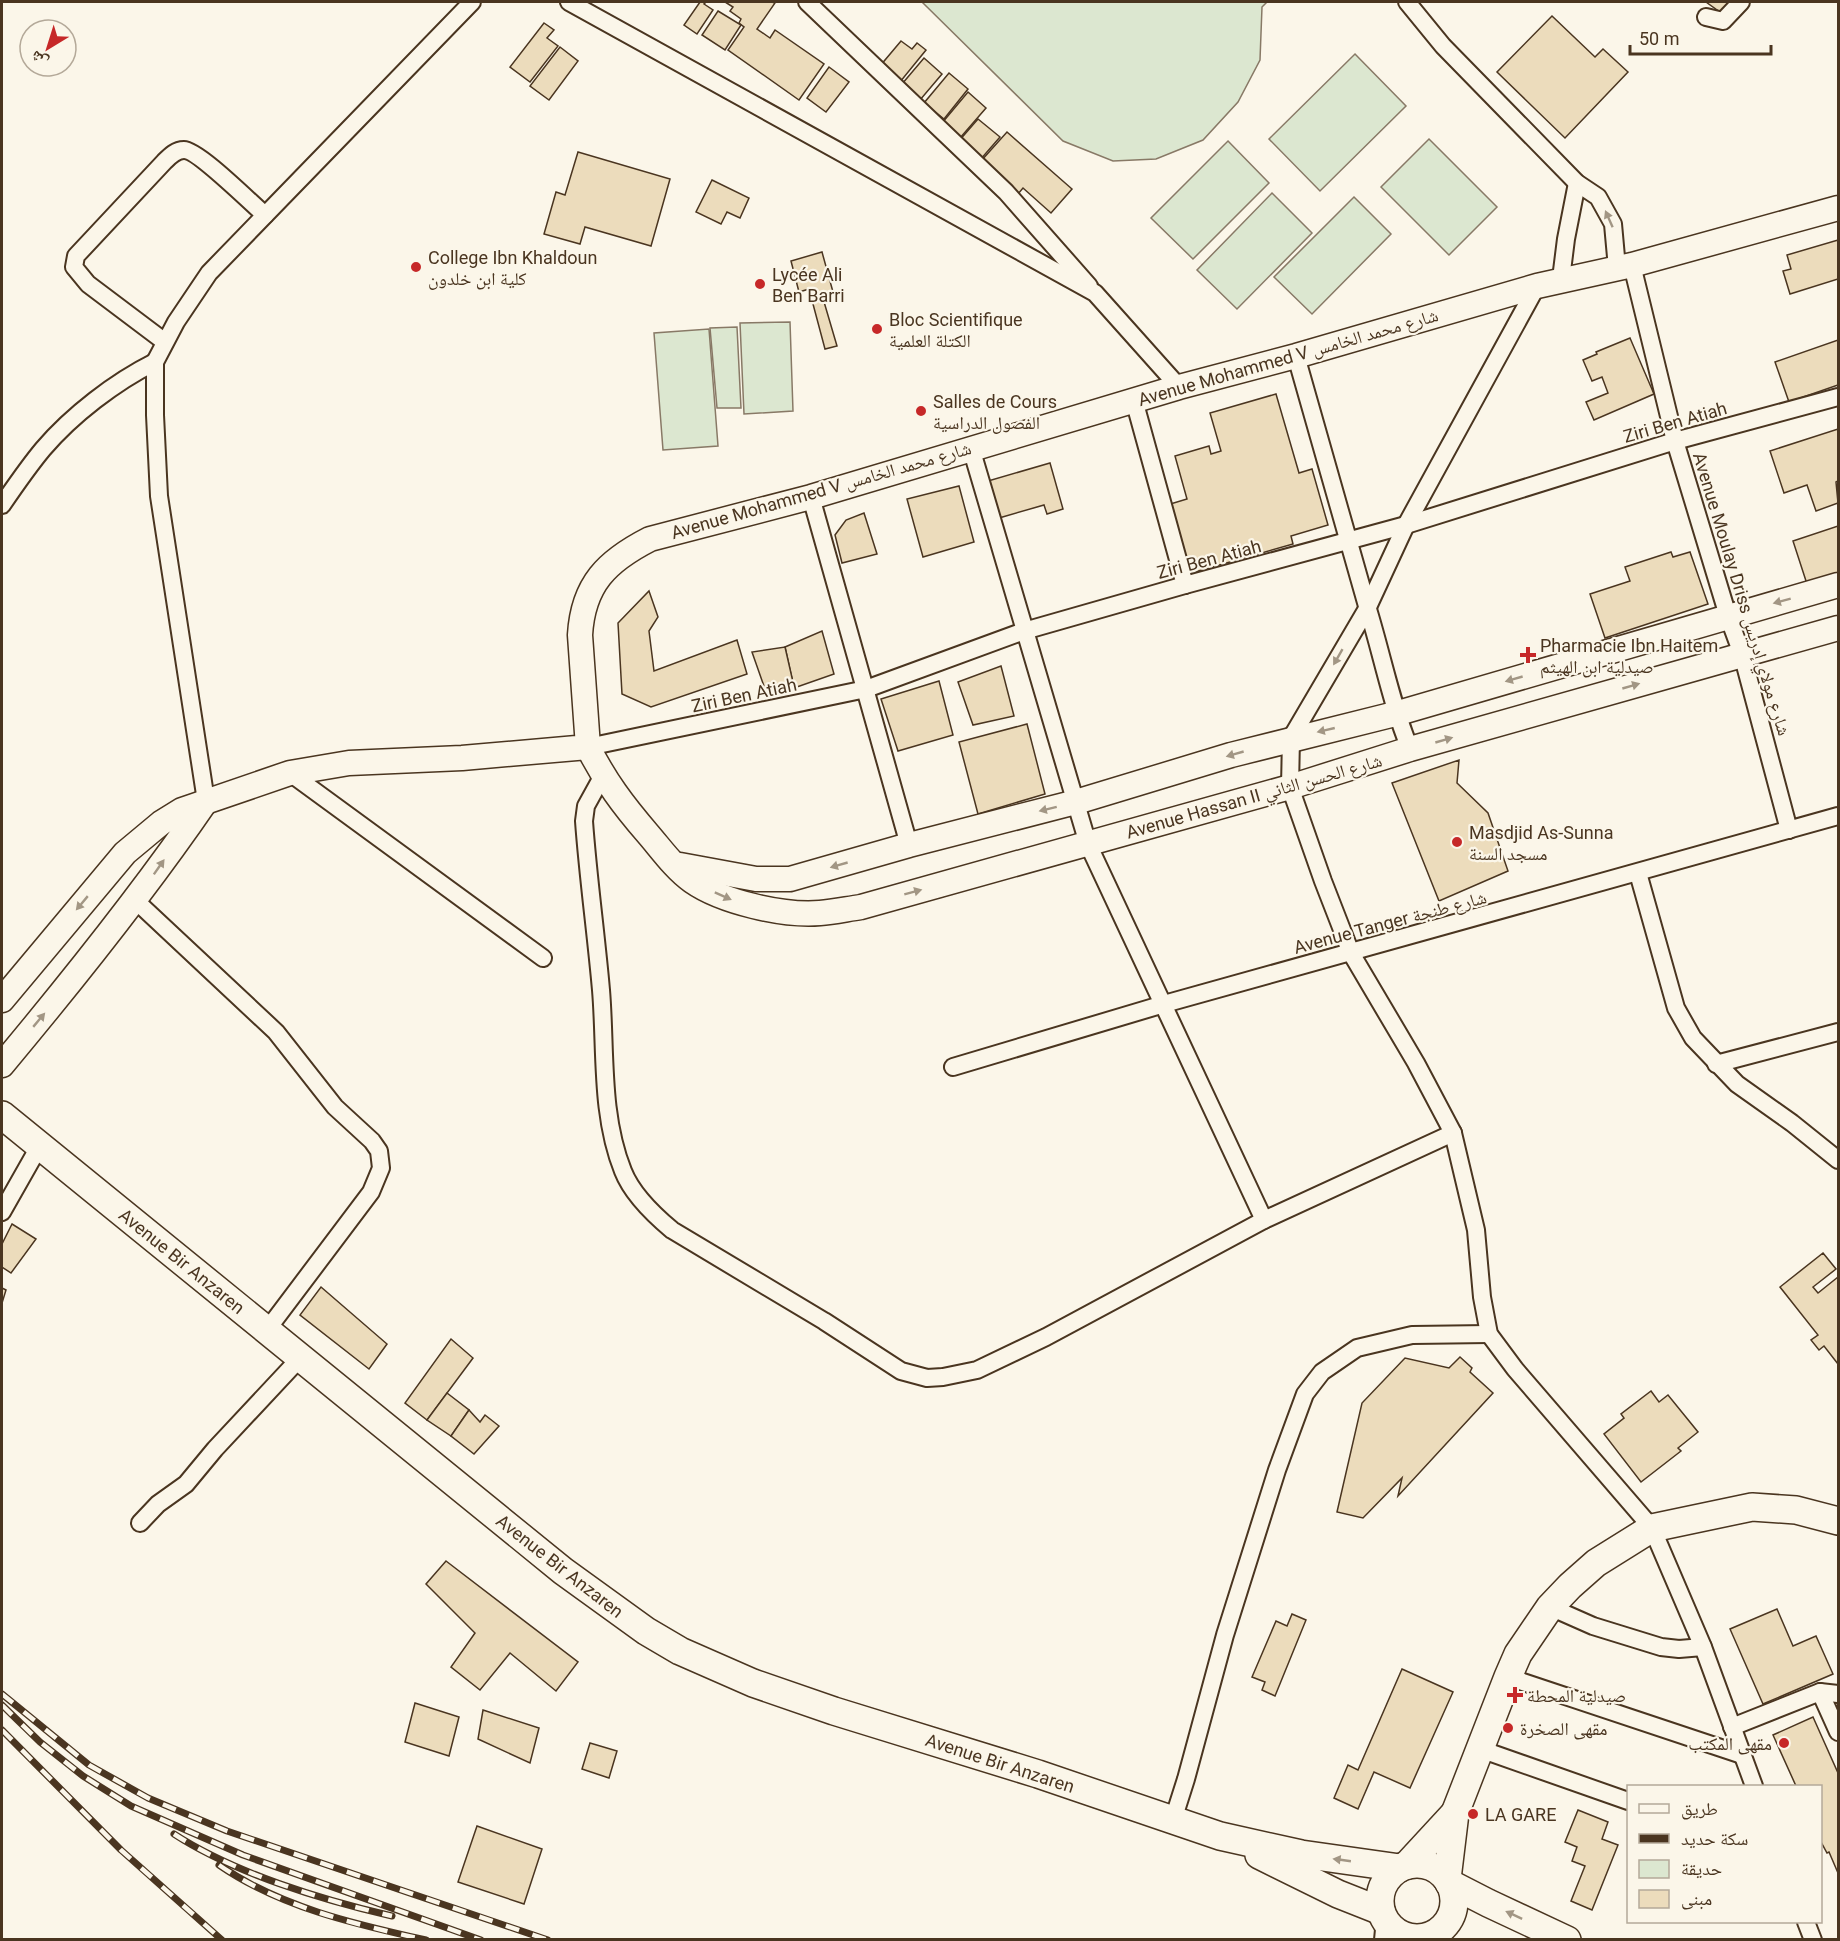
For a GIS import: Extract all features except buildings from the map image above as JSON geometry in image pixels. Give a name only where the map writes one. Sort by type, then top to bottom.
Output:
[{"type":"main road","name":"Avenue Bir Anzaren","points":[[2,1115],[563,1571],[646,1631],[680,1651],[753,1683],[834,1711],[1038,1774],[1220,1836],[1301,1854],[1403,1866]]},
{"type":"main road","points":[[1426,1937],[1442,1928],[1451,1913],[1453,1895],[1448,1881],[1455,1813],[1508,1677],[1518,1654],[1550,1607],[1570,1586],[1596,1563],[1652,1528],[1752,1507],[1796,1510],[1839,1521]]},
{"type":"main road","points":[[1455,1813],[1403,1866],[1392,1874],[1381,1891],[1383,1923],[1396,1931],[1410,1937],[1461,1940]]},
{"type":"main road","name":"Avenue Bir Anzaren","points":[[1220,1836],[1338,1894],[1383,1923]]},
{"type":"main road","points":[[1403,1866],[1418,1864],[1429,1866],[1439,1871],[1448,1881],[1488,1903],[1567,1940]]},
{"type":"street","points":[[2,1065],[135,900],[206,801],[159,496],[154,415],[155,362],[176,322],[209,273],[472,2]]},
{"type":"street","points":[[569,2],[1095,293]]},
{"type":"street","points":[[807,2],[1006,192],[1179,387]]},
{"type":"street","name":"Avenue Moulay Driss شارع مولاي إدريس","points":[[1407,2],[1443,46],[1577,183],[1598,197],[1613,224],[1675,441],[1728,616],[1742,654],[1789,830]]},
{"type":"street","points":[[1706,17],[1723,21],[1741,2]]},
{"type":"street","points":[[165,342],[88,284],[76,272],[74,267],[76,256],[164,162],[178,151],[185,150],[199,157],[266,216]]},
{"type":"street","points":[[1562,279],[1566,239],[1577,183]]},
{"type":"street","name":"Avenue Mohammed V شارع محمد الخامس","points":[[588,747],[580,634],[581,617],[588,592],[599,576],[626,552],[650,539],[811,497],[1134,400],[1562,279],[1624,266],[1839,208]]},
{"type":"street","points":[[1537,286],[1406,525],[1368,607],[1291,738],[1290,788],[1351,953],[1416,1063],[1453,1134],[1476,1230],[1482,1297],[1489,1334],[1515,1369],[1652,1528],[1703,1647],[1754,1785]]},
{"type":"street","points":[[1296,356],[1347,541],[1368,607],[1395,714],[1410,749]]},
{"type":"street","points":[[2,505],[44,448],[86,407],[133,373],[155,362]]},
{"type":"street","name":"Ziri Ben Atiah","points":[[588,747],[866,689],[1024,631],[1406,525],[1675,441],[1839,397]]},
{"type":"street","points":[[1134,400],[1185,585]]},
{"type":"street","points":[[970,448],[1088,844],[1264,1220]]},
{"type":"street","points":[[811,497],[909,845]]},
{"type":"street","points":[[674,864],[756,879],[790,879],[909,845],[1076,802],[1231,754],[1395,714],[1839,585]]},
{"type":"street","name":"Avenue Hassan II شارع الحسن الثاني","points":[[588,747],[602,777],[674,864],[692,881],[732,900],[770,910],[819,914],[861,907],[1290,788],[1410,749],[1839,628]]},
{"type":"street","points":[[2,1000],[124,853],[171,816],[206,801],[290,773],[350,763],[462,758],[588,747]]},
{"type":"street","points":[[290,773],[543,958]]},
{"type":"street","points":[[602,777],[586,806],[584,821],[601,989],[608,1104],[612,1136],[624,1173],[653,1214],[672,1230],[824,1321],[901,1371],[927,1378],[977,1370],[1046,1337],[1264,1220],[1453,1134]]},
{"type":"street","name":"Avenue Tanger شارع طنجة","points":[[952,1067],[1164,1004],[1839,816]]},
{"type":"street","points":[[1638,873],[1676,1008],[1693,1038],[1737,1084],[1839,1160]]},
{"type":"street","points":[[135,900],[276,1032],[335,1107],[372,1141],[379,1151],[381,1168],[371,1192],[267,1330]]},
{"type":"street","points":[[1716,1064],[1839,1032]]},
{"type":"street","points":[[2,1212],[40,1145]]},
{"type":"street","points":[[1173,1820],[1225,1635],[1276,1470],[1305,1394],[1323,1372],[1357,1348],[1412,1335],[1489,1334]]},
{"type":"street","points":[[140,1523],[158,1504],[186,1484],[214,1449],[301,1357]]},
{"type":"street","points":[[1550,1607],[1593,1626],[1661,1647],[1679,1649],[1703,1647]]},
{"type":"street","points":[[1508,1677],[1742,1755]]},
{"type":"street","points":[[1732,1726],[1820,1692],[1839,1694]]},
{"type":"street","points":[[1820,1692],[1839,1732]]},
{"type":"street","points":[[1480,1749],[1627,1800]]},
{"type":"street","points":[[1806,1923],[1813,1940]]},
{"type":"green space","points":[[922,2],[1267,2],[1262,7],[1260,60],[1238,102],[1203,140],[1156,159],[1113,161],[1063,141]]},
{"type":"green space","points":[[1355,54],[1406,106],[1320,191],[1269,139]]},
{"type":"green space","points":[[1429,139],[1497,207],[1449,255],[1381,187]]},
{"type":"green space","points":[[1228,141],[1269,183],[1193,259],[1151,218]]},
{"type":"green space","points":[[1272,193],[1312,233],[1237,309],[1197,270]]},
{"type":"green space","points":[[1354,197],[1391,234],[1312,314],[1274,277]]},
{"type":"green space","points":[[790,322],[793,411],[744,414],[740,323]]},
{"type":"green space","points":[[737,327],[741,408],[717,408],[710,328]]},
{"type":"green space","points":[[709,329],[718,446],[663,450],[654,333]]},
{"type":"railway","points":[[2,1694],[89,1765],[148,1798],[227,1831],[548,1940]]},
{"type":"railway","points":[[2,1705],[40,1742],[83,1776],[131,1806],[243,1855],[481,1940]]},
{"type":"railway","points":[[2,1730],[121,1850],[222,1940]]},
{"type":"railway","points":[[174,1834],[224,1861],[279,1884],[392,1916]]},
{"type":"railway","points":[[219,1865],[242,1880],[292,1903],[345,1920],[426,1940]]},
{"type":"place","name":"College Ibn Khaldoun كلية ابن خلدون","points":[[416,267]]},
{"type":"place","name":"Lycée Ali Ben Barri","points":[[760,284]]},
{"type":"place","name":"Bloc Scientifique الكتلة العلمية","points":[[877,329]]},
{"type":"place","name":"Salles de Cours الفصول الدراسية","points":[[921,411]]},
{"type":"place","name":"Pharmacie Ibn Haitem صيدلية ابن الهيثم","points":[[1528,655]]},
{"type":"place","name":"Masdjid As-Sunna مسجد السنة","points":[[1457,842]]},
{"type":"place","name":"صيدلية المحطة","points":[[1515,1695]]},
{"type":"place","name":"مقهى الصخرة","points":[[1508,1728]]},
{"type":"place","name":"مقهى المكتب","points":[[1784,1743]]},
{"type":"place","name":"LA GARE","points":[[1473,1814]]}]
